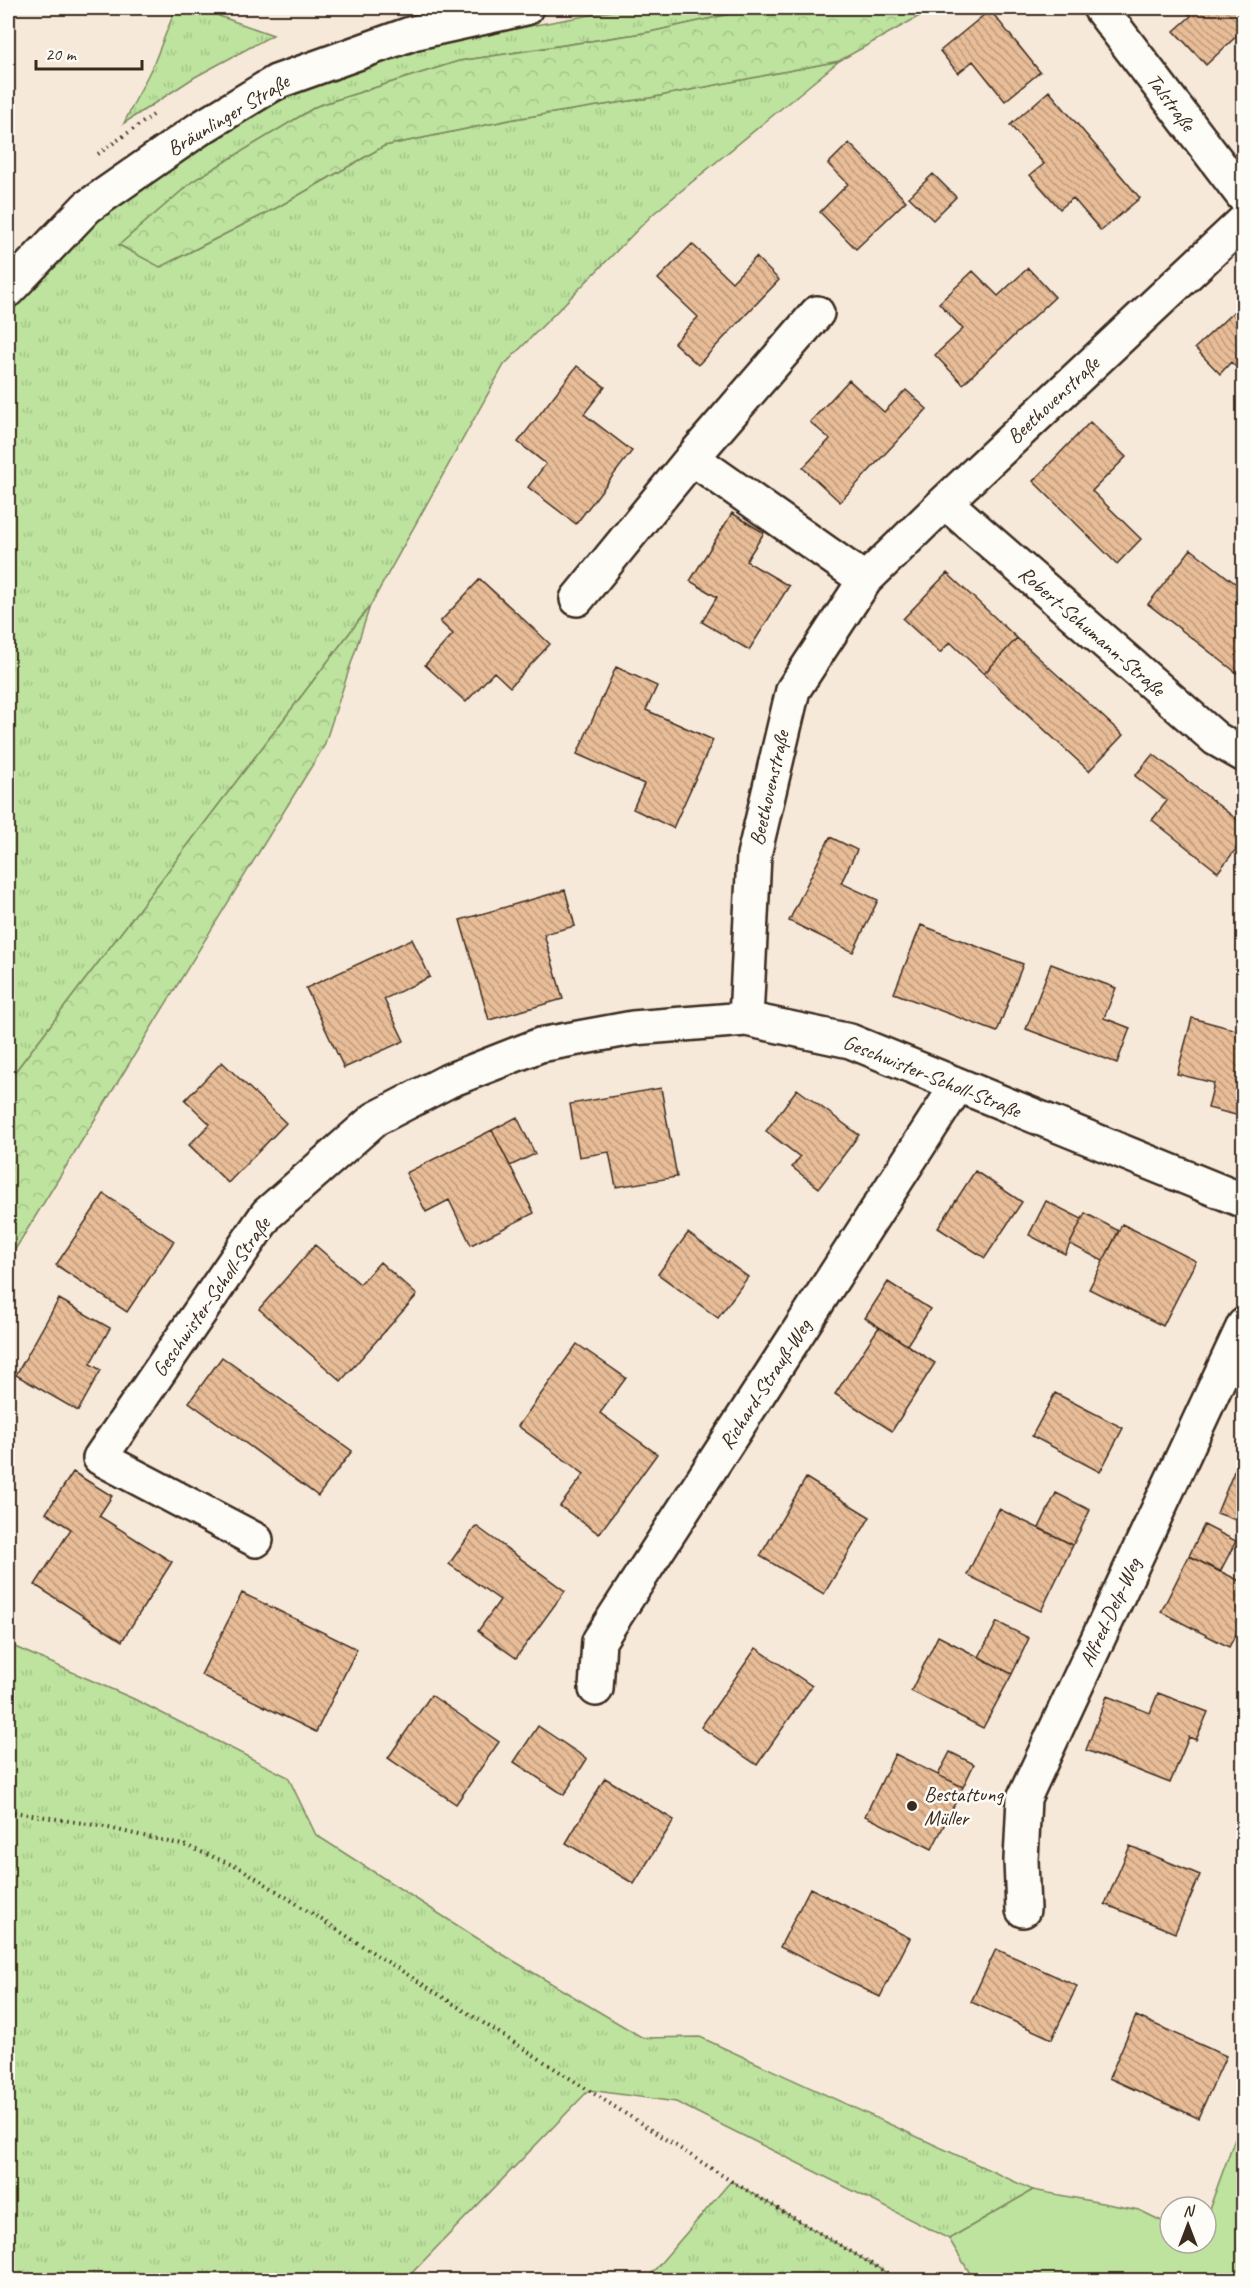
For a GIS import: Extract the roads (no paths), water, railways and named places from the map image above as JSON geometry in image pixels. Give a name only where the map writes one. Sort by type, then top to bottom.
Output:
[{"type":"street","name":"Bräunlinger Straße","points":[[8,290],[87,207],[199,129],[276,82],[413,33],[526,8]]},
{"type":"street","name":"Talstraße","points":[[1100,8],[1244,196]]},
{"type":"street","name":"Beethovenstraße","points":[[746,1019],[754,855],[793,690],[865,580],[1244,221]]},
{"type":"street","points":[[578,599],[692,458],[817,313]]},
{"type":"street","points":[[692,458],[865,580]]},
{"type":"street","name":"Robert-Schumann-Straße","points":[[945,502],[1216,739],[1244,755]]},
{"type":"street","name":"Geschwister-Scholl-Straße","points":[[256,1540],[100,1458],[267,1214],[375,1119],[448,1081],[540,1045],[633,1028],[746,1019],[850,1041],[1244,1201]]},
{"type":"street","name":"Richard-Strauß-Weg","points":[[596,1689],[599,1641],[957,1086]]},
{"type":"street","name":"Alfred-Delp-Weg","points":[[1023,1910],[1021,1860],[1024,1798],[1244,1325]]},
{"type":"place","name":"Bestattung Müller","points":[[912,1806]]}]
